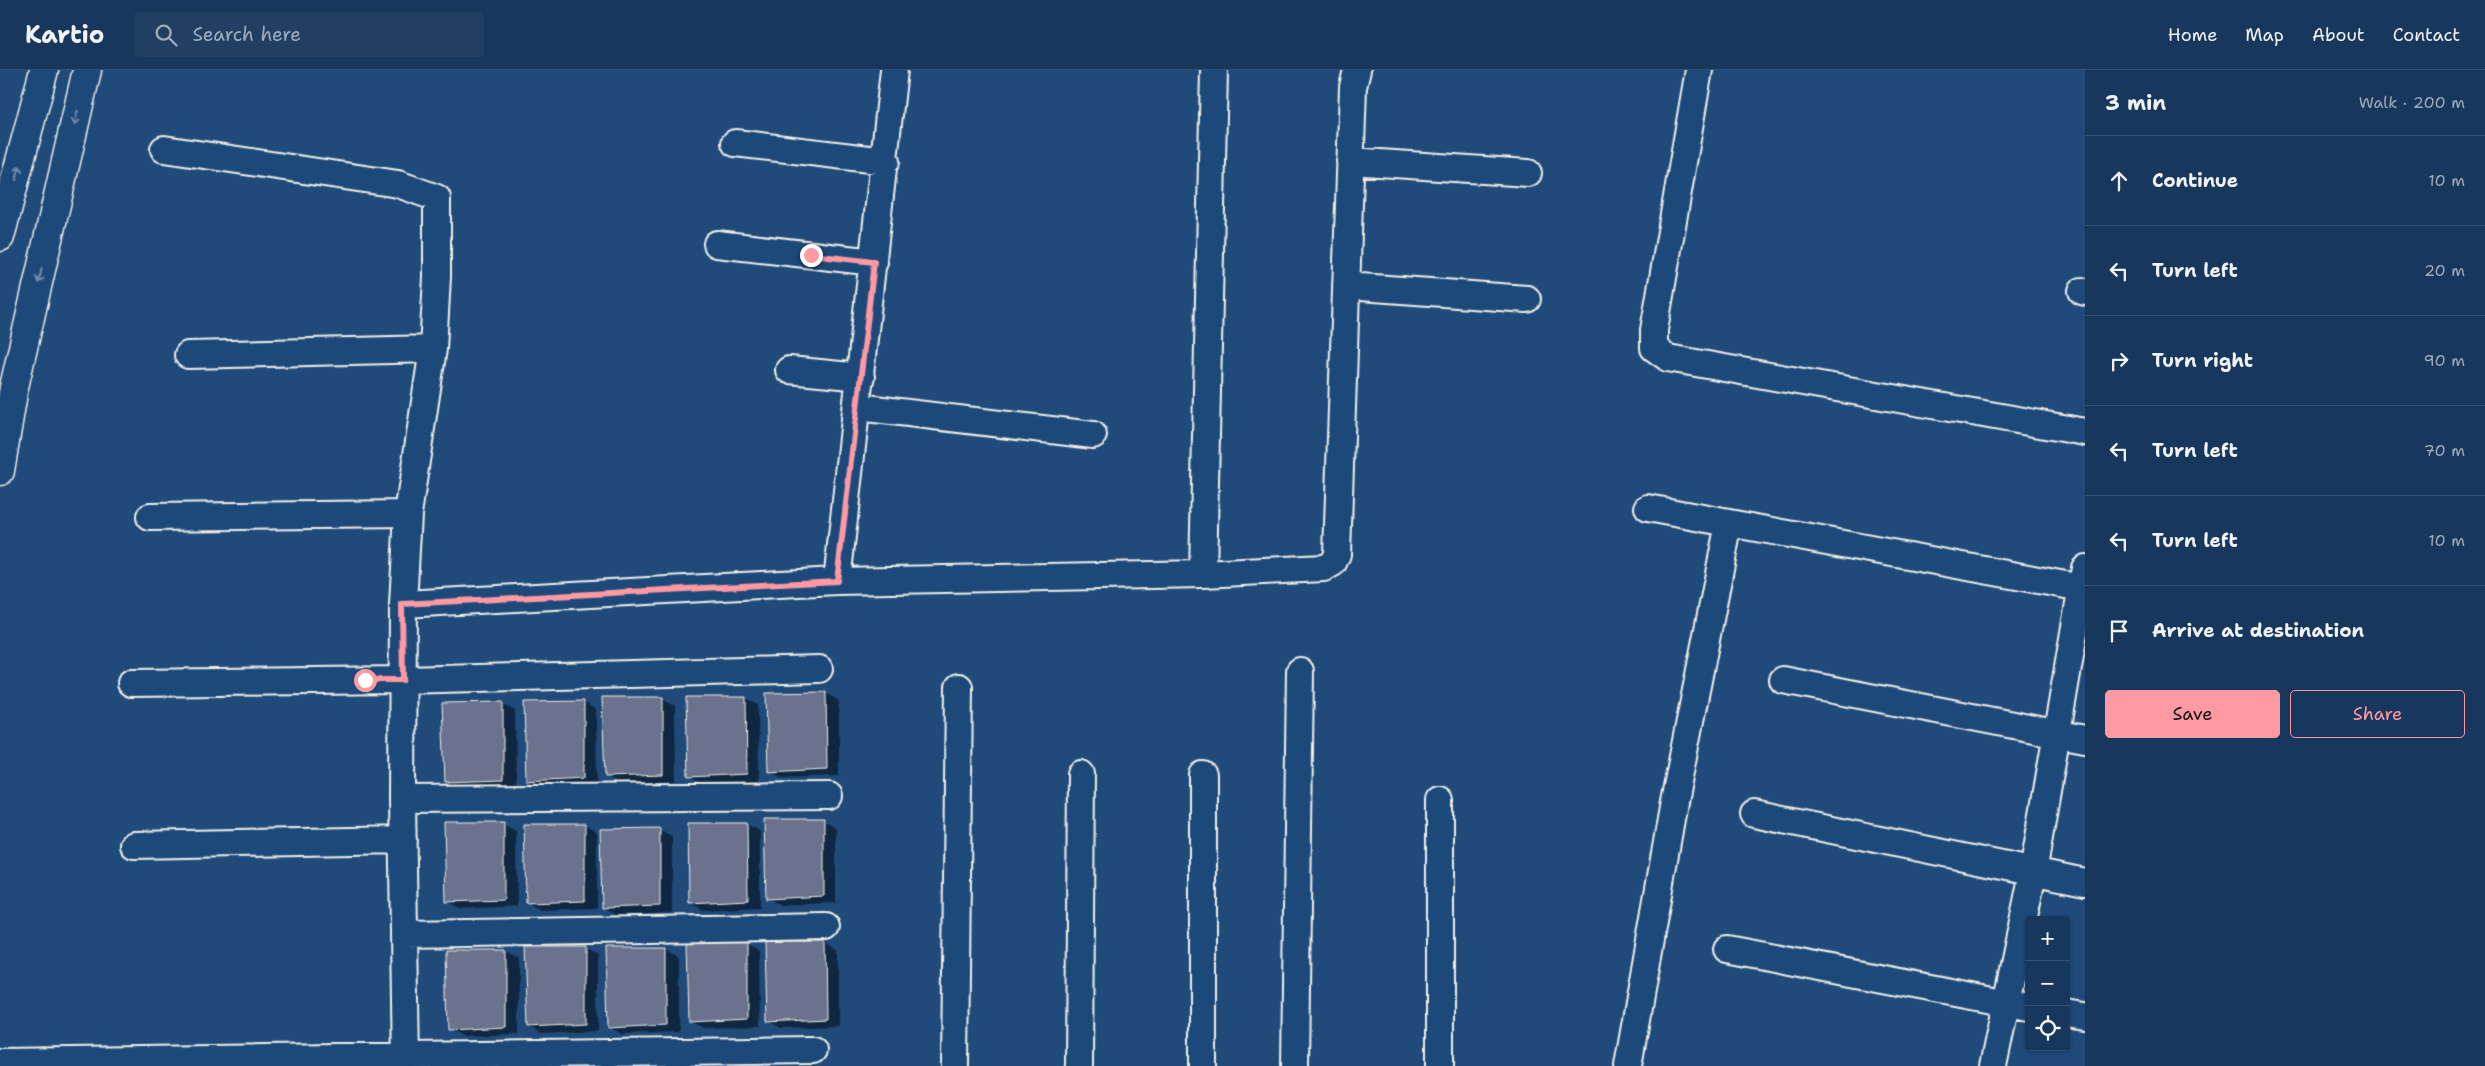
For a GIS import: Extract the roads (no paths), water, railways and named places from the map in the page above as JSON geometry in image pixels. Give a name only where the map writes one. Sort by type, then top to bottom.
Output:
[{"type":"street","points":[[0,237],[44,70]]},
{"type":"street","points":[[0,471],[14,387],[87,70]]},
{"type":"street","points":[[837,581],[886,161],[894,70]]},
{"type":"street","points":[[1204,574],[1214,70]]},
{"type":"street","points":[[402,604],[837,581],[1204,574],[1324,568],[1333,563],[1337,554],[1353,87],[1357,70]]},
{"type":"street","points":[[1699,70],[1654,330],[1654,348],[1668,358],[2085,432]]},
{"type":"street","points":[[735,143],[886,161]]},
{"type":"street","points":[[164,150],[398,184],[437,198],[437,277],[432,349],[408,514],[402,604],[402,799],[406,1061]]},
{"type":"street","points":[[1350,161],[1528,173]]},
{"type":"street","points":[[717,244],[874,262]]},
{"type":"street","points":[[1346,286],[1527,299]]},
{"type":"street","points":[[188,355],[432,349]]},
{"type":"street","points":[[789,370],[861,377]]},
{"type":"street","points":[[858,407],[1093,435]]},
{"type":"street","points":[[1648,508],[1729,523],[2083,578],[2032,873],[2017,1005],[1993,1066]]},
{"type":"street","points":[[150,517],[408,514]]},
{"type":"street","points":[[1628,1066],[1674,802],[1729,523]]},
{"type":"street","points":[[131,683],[403,680],[819,669]]},
{"type":"street","points":[[1295,1066],[1300,671]]},
{"type":"street","points":[[1783,680],[2085,739]]},
{"type":"street","points":[[955,1066],[960,687]]},
{"type":"street","points":[[1079,1066],[1081,774]]},
{"type":"street","points":[[1203,774],[1203,1066]]},
{"type":"street","points":[[402,799],[829,796]]},
{"type":"street","points":[[1440,800],[1440,1066]]},
{"type":"street","points":[[1754,814],[2032,873],[2085,882]]},
{"type":"street","points":[[134,844],[403,840]]},
{"type":"street","points":[[404,934],[826,927]]},
{"type":"street","points":[[1727,949],[2017,1005]]},
{"type":"street","points":[[2070,1014],[2085,1016]]},
{"type":"street","points":[[0,1062],[406,1061],[814,1050]]}]
